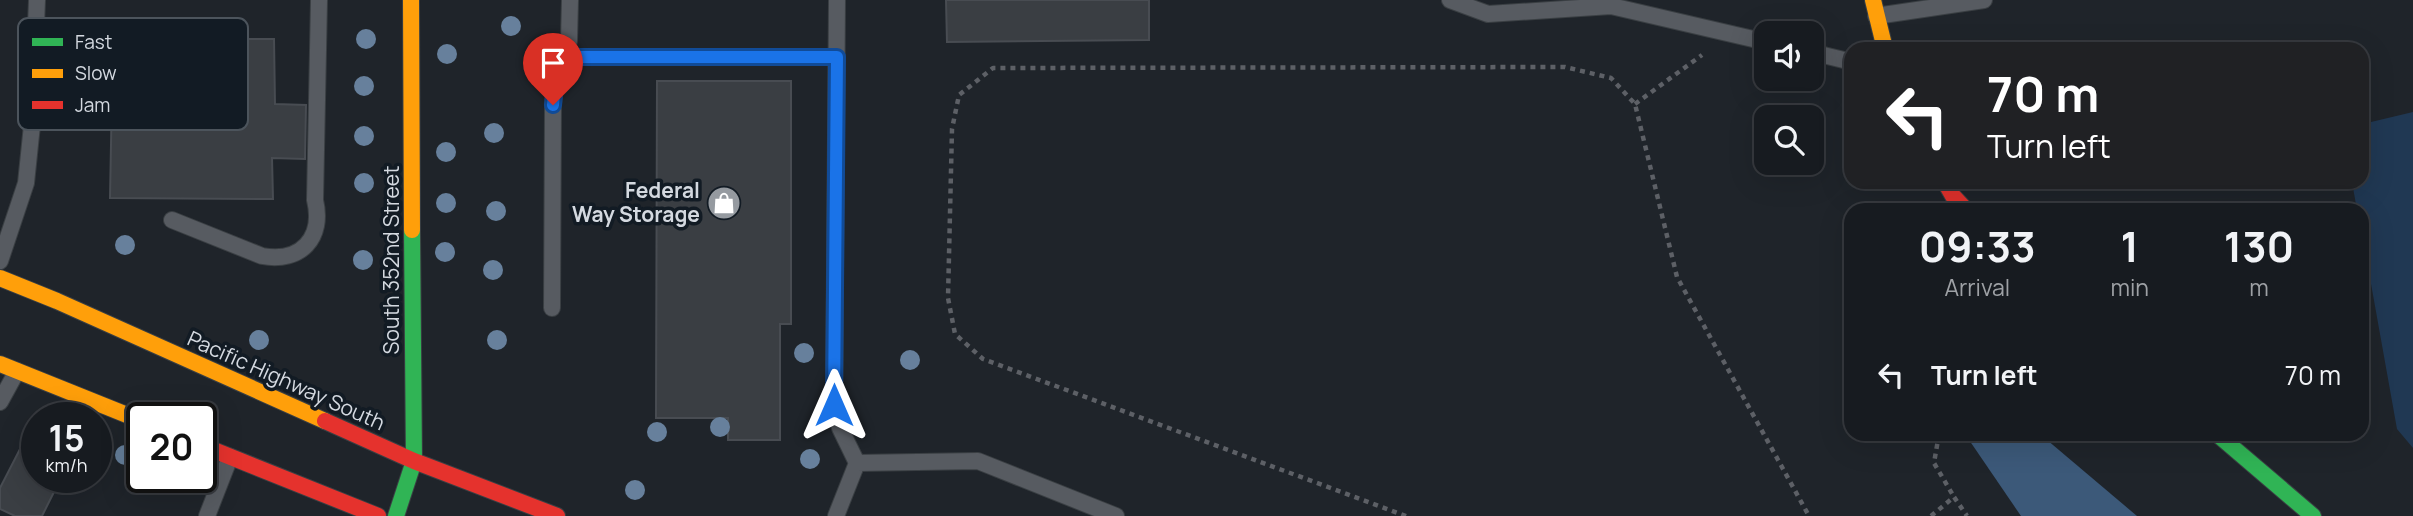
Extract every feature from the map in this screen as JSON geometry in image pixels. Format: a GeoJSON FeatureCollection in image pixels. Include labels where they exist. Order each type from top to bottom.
{"type":"FeatureCollection","features":[{"type":"Feature","properties":{"kind":"main road","name":"South 352nd Street"},"geometry":{"type":"LineString","coordinates":[[396,516],[414,461],[411,0]]}},
{"type":"Feature","properties":{"kind":"main road"},"geometry":{"type":"LineString","coordinates":[[1875,8],[1883,42]]}},
{"type":"Feature","properties":{"kind":"main road"},"geometry":{"type":"LineString","coordinates":[[1949,189],[1960,203]]}},
{"type":"Feature","properties":{"kind":"main road","name":"Pacific Highway South"},"geometry":{"type":"LineString","coordinates":[[0,278],[414,461],[558,516]]}},
{"type":"Feature","properties":{"kind":"main road"},"geometry":{"type":"LineString","coordinates":[[0,364],[126,415]]}},
{"type":"Feature","properties":{"kind":"main road"},"geometry":{"type":"LineString","coordinates":[[2225,441],[2313,516]]}},
{"type":"Feature","properties":{"kind":"main road"},"geometry":{"type":"LineString","coordinates":[[217,452],[378,516]]}},
{"type":"Feature","properties":{"kind":"lane"},"geometry":{"type":"LineString","coordinates":[[36,18],[37,0]]}},
{"type":"Feature","properties":{"kind":"lane"},"geometry":{"type":"LineString","coordinates":[[172,220],[262,256],[289,256],[302,250],[311,240],[317,227],[318,213],[315,200],[319,0]]}},
{"type":"Feature","properties":{"kind":"lane"},"geometry":{"type":"LineString","coordinates":[[552,308],[553,105],[555,84],[569,41],[569,0]]}},
{"type":"Feature","properties":{"kind":"lane"},"geometry":{"type":"LineString","coordinates":[[836,516],[857,463],[834,405],[837,0]]}},
{"type":"Feature","properties":{"kind":"lane"},"geometry":{"type":"LineString","coordinates":[[1450,0],[1488,14],[1611,6],[1754,39]]}},
{"type":"Feature","properties":{"kind":"lane"},"geometry":{"type":"LineString","coordinates":[[1875,8],[1984,0]]}},
{"type":"Feature","properties":{"kind":"lane"},"geometry":{"type":"LineString","coordinates":[[1824,55],[1844,60]]}},
{"type":"Feature","properties":{"kind":"lane"},"geometry":{"type":"LineString","coordinates":[[565,57],[837,57]]}},
{"type":"Feature","properties":{"kind":"lane"},"geometry":{"type":"LineString","coordinates":[[0,261],[26,183],[31,130]]}},
{"type":"Feature","properties":{"kind":"lane"},"geometry":{"type":"LineString","coordinates":[[0,402],[17,371]]}},
{"type":"Feature","properties":{"kind":"lane"},"geometry":{"type":"LineString","coordinates":[[207,516],[230,457]]}},
{"type":"Feature","properties":{"kind":"lane"},"geometry":{"type":"LineString","coordinates":[[857,463],[978,461],[1116,516]]}},
{"type":"Feature","properties":{"kind":"path"},"geometry":{"type":"LineString","coordinates":[[1635,104],[1731,34]]}},
{"type":"Feature","properties":{"kind":"path"},"geometry":{"type":"LineString","coordinates":[[1406,516],[983,359],[955,334],[948,298],[952,130],[959,95],[993,68],[1565,67],[1611,78],[1635,104],[1677,277],[1809,516]]}},
{"type":"Feature","properties":{"kind":"path"},"geometry":{"type":"LineString","coordinates":[[1939,441],[1934,463],[1967,516]]}},
{"type":"Feature","properties":{"kind":"path"},"geometry":{"type":"LineString","coordinates":[[1931,516],[1954,497]]}},
{"type":"Feature","properties":{"kind":"shaded area"},"geometry":{"type":"Polygon","coordinates":[[[2413,112],[2413,448],[2397,429],[2369,273],[2369,203],[2356,203],[2353,189],[2369,189],[2371,122],[2413,112]]]}},
{"type":"Feature","properties":{"kind":"shaded area"},"geometry":{"type":"Polygon","coordinates":[[[1970,441],[2048,441],[2137,516],[2021,516],[1970,441]]]}},
{"type":"Feature","properties":{"kind":"building"},"geometry":{"type":"Polygon","coordinates":[[[946,0],[1149,0],[1149,40],[947,42],[946,0]]]}},
{"type":"Feature","properties":{"kind":"building"},"geometry":{"type":"Polygon","coordinates":[[[248,39],[274,39],[275,104],[306,105],[305,159],[272,158],[273,199],[110,198],[111,130],[248,130],[248,39]]]}},
{"type":"Feature","properties":{"kind":"building","name":"Federal Way Storage"},"geometry":{"type":"Polygon","coordinates":[[[657,81],[791,81],[791,324],[780,324],[780,440],[728,440],[728,418],[656,418],[657,81]]]}},
{"type":"Feature","properties":{"kind":"building"},"geometry":{"type":"Polygon","coordinates":[[[21,447],[21,493],[54,493],[42,516],[15,516],[0,509],[0,488],[21,447]]]}},
{"type":"Feature","properties":{"kind":"traffic: fast"},"geometry":{"type":"LineString","coordinates":[[396,516],[414,461],[412,230]]}},
{"type":"Feature","properties":{"kind":"traffic: fast"},"geometry":{"type":"LineString","coordinates":[[2225,441],[2313,516]]}},
{"type":"Feature","properties":{"kind":"traffic: slow"},"geometry":{"type":"LineString","coordinates":[[411,0],[412,230]]}},
{"type":"Feature","properties":{"kind":"traffic: slow"},"geometry":{"type":"LineString","coordinates":[[1873,0],[1883,42]]}},
{"type":"Feature","properties":{"kind":"traffic: slow"},"geometry":{"type":"LineString","coordinates":[[0,278],[325,421]]}},
{"type":"Feature","properties":{"kind":"traffic: slow"},"geometry":{"type":"LineString","coordinates":[[0,364],[126,415]]}},
{"type":"Feature","properties":{"kind":"traffic: jam"},"geometry":{"type":"LineString","coordinates":[[1949,189],[1960,203]]}},
{"type":"Feature","properties":{"kind":"traffic: jam"},"geometry":{"type":"LineString","coordinates":[[325,421],[414,461],[557,516]]}},
{"type":"Feature","properties":{"kind":"traffic: jam"},"geometry":{"type":"LineString","coordinates":[[217,451],[378,516]]}},
{"type":"Feature","properties":{"kind":"place","name":"Federal Way Storage"},"geometry":{"type":"Point","coordinates":[724,203]}},
{"type":"Feature","properties":{"kind":"route"},"geometry":{"type":"LineString","coordinates":[[553,105],[555,84],[565,57],[837,57],[834,405]]}}]}
